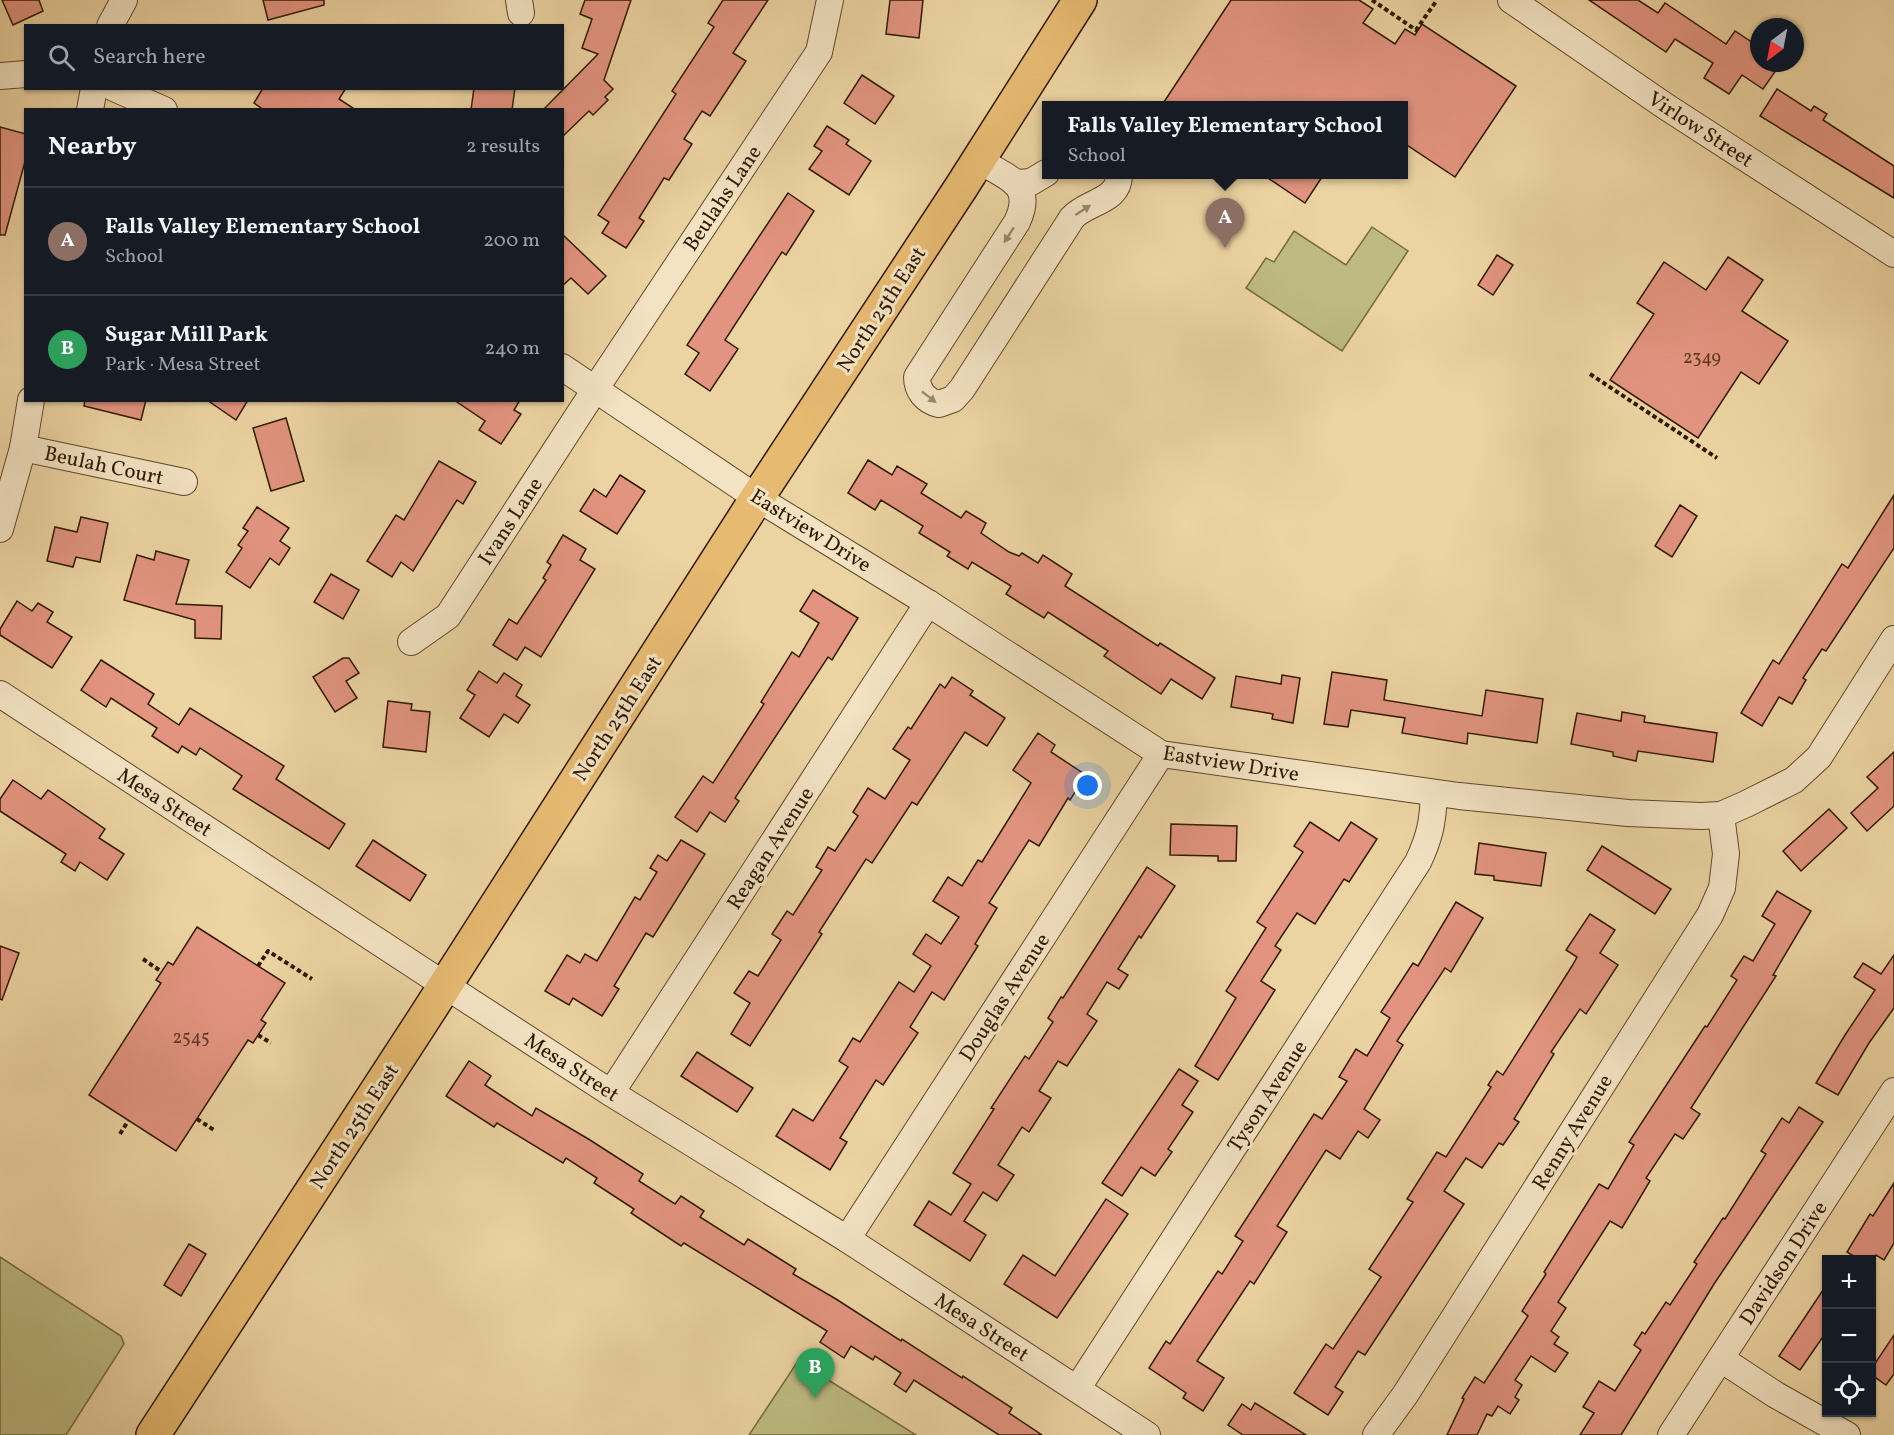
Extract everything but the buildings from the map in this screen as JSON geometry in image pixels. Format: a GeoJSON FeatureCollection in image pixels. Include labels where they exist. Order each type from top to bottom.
{"type":"FeatureCollection","features":[{"type":"Feature","properties":{"kind":"main road","name":"North 25th East"},"geometry":{"type":"LineString","coordinates":[[153,1435],[446,986],[757,498],[1080,0]]}},
{"type":"Feature","properties":{"kind":"street"},"geometry":{"type":"LineString","coordinates":[[111,24],[124,0]]}},
{"type":"Feature","properties":{"kind":"street","name":"Beulahs Lane"},"geometry":{"type":"LineString","coordinates":[[596,388],[819,52],[830,0]]}},
{"type":"Feature","properties":{"kind":"street","name":"Virlow Street"},"geometry":{"type":"LineString","coordinates":[[1511,0],[1665,106],[1894,254]]}},
{"type":"Feature","properties":{"kind":"street"},"geometry":{"type":"LineString","coordinates":[[0,76],[24,74]]}},
{"type":"Feature","properties":{"kind":"street"},"geometry":{"type":"LineString","coordinates":[[90,108],[94,90]]}},
{"type":"Feature","properties":{"kind":"street"},"geometry":{"type":"LineString","coordinates":[[119,90],[159,108]]}},
{"type":"Feature","properties":{"kind":"street"},"geometry":{"type":"LineString","coordinates":[[978,160],[1015,183],[1023,195],[1023,208],[1017,222],[917,376],[917,385],[924,396],[933,402],[946,402],[953,399],[962,389],[1072,218],[1084,207],[1113,194],[1119,179]]}},
{"type":"Feature","properties":{"kind":"street"},"geometry":{"type":"LineString","coordinates":[[1015,183],[1031,182],[1042,175]]}},
{"type":"Feature","properties":{"kind":"street","name":"Eastview Drive"},"geometry":{"type":"LineString","coordinates":[[564,368],[757,498],[928,603],[1161,754],[1434,793],[1628,813],[1721,815],[1794,780],[1819,757],[1894,639]]}},
{"type":"Feature","properties":{"kind":"street","name":"Ivans Lane"},"geometry":{"type":"LineString","coordinates":[[411,642],[448,616],[596,388]]}},
{"type":"Feature","properties":{"kind":"street"},"geometry":{"type":"LineString","coordinates":[[0,529],[23,448],[32,402]]}},
{"type":"Feature","properties":{"kind":"street","name":"Beulah Court"},"geometry":{"type":"LineString","coordinates":[[23,448],[184,482]]}},
{"type":"Feature","properties":{"kind":"street","name":"Reagan Avenue"},"geometry":{"type":"LineString","coordinates":[[611,1093],[928,603]]}},
{"type":"Feature","properties":{"kind":"street","name":"Mesa Street"},"geometry":{"type":"LineString","coordinates":[[0,694],[611,1093],[847,1239],[1147,1435]]}},
{"type":"Feature","properties":{"kind":"street","name":"Douglas Avenue"},"geometry":{"type":"LineString","coordinates":[[847,1239],[1161,754]]}},
{"type":"Feature","properties":{"kind":"street","name":"Tyson Avenue"},"geometry":{"type":"LineString","coordinates":[[1077,1389],[1419,862],[1428,842],[1432,824],[1434,793]]}},
{"type":"Feature","properties":{"kind":"street","name":"Renny Avenue"},"geometry":{"type":"LineString","coordinates":[[1376,1435],[1405,1395],[1710,915],[1722,888],[1726,854],[1721,815]]}},
{"type":"Feature","properties":{"kind":"street","name":"Davidson Drive"},"geometry":{"type":"LineString","coordinates":[[1671,1435],[1894,1091]]}},
{"type":"Feature","properties":{"kind":"street"},"geometry":{"type":"LineString","coordinates":[[1721,1359],[1776,1395],[1847,1435]]}},
{"type":"Feature","properties":{"kind":"path"},"geometry":{"type":"LineString","coordinates":[[1369,7],[1373,0],[1416,30],[1437,0]]}},
{"type":"Feature","properties":{"kind":"path"},"geometry":{"type":"LineString","coordinates":[[1590,374],[1717,458]]}},
{"type":"Feature","properties":{"kind":"path"},"geometry":{"type":"LineString","coordinates":[[258,966],[268,951],[312,980]]}},
{"type":"Feature","properties":{"kind":"path"},"geometry":{"type":"LineString","coordinates":[[143,959],[162,972]]}},
{"type":"Feature","properties":{"kind":"path"},"geometry":{"type":"LineString","coordinates":[[258,1035],[271,1043]]}},
{"type":"Feature","properties":{"kind":"path"},"geometry":{"type":"LineString","coordinates":[[197,1119],[214,1130]]}},
{"type":"Feature","properties":{"kind":"path"},"geometry":{"type":"LineString","coordinates":[[120,1134],[128,1120]]}},
{"type":"Feature","properties":{"kind":"shaded area"},"geometry":{"type":"Polygon","coordinates":[[[1372,227],[1408,251],[1342,351],[1246,288],[1266,258],[1274,262],[1294,231],[1346,265],[1372,227]]]}},
{"type":"Feature","properties":{"kind":"shaded area"},"geometry":{"type":"Polygon","coordinates":[[[0,1257],[121,1336],[124,1344],[66,1435],[0,1435],[0,1257]]]}},
{"type":"Feature","properties":{"kind":"shaded area"},"geometry":{"type":"Polygon","coordinates":[[[798,1361],[916,1435],[749,1435],[798,1361]]]}},
{"type":"Feature","properties":{"kind":"place","name":"Falls Valley Elementary School"},"geometry":{"type":"Point","coordinates":[1225,248]}},
{"type":"Feature","properties":{"kind":"place","name":"Sugar Mill Park"},"geometry":{"type":"Point","coordinates":[815,1398]}}]}
